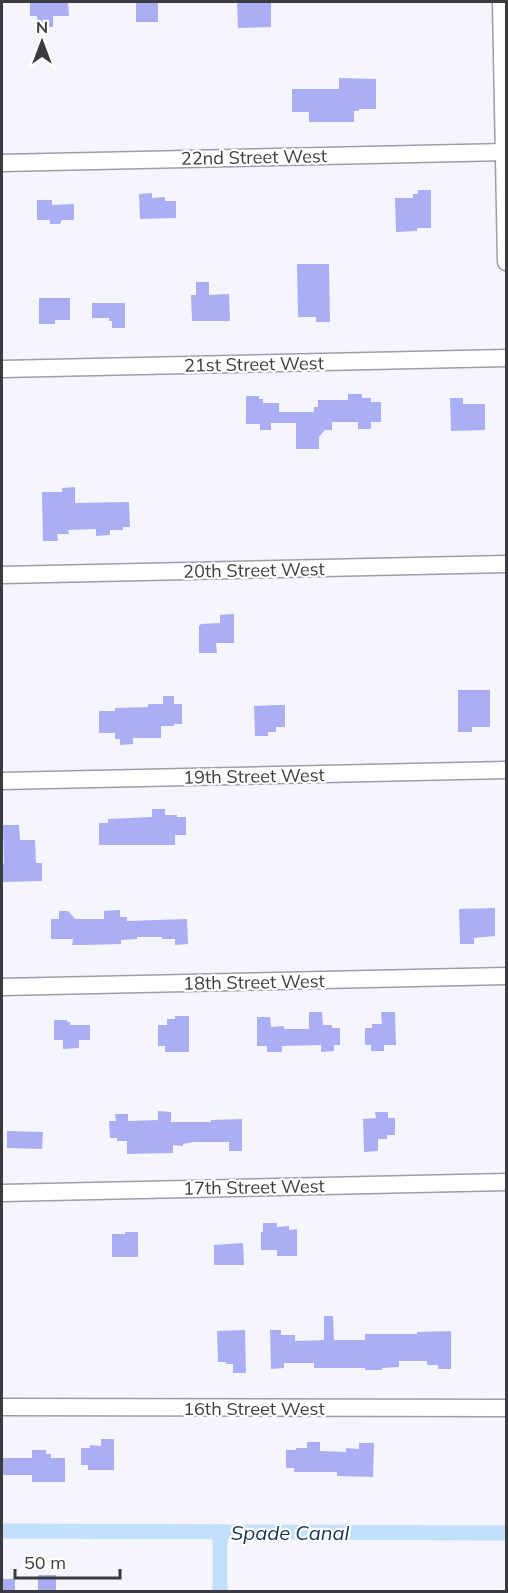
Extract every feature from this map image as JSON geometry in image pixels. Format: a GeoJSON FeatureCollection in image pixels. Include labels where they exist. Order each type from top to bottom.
{"type":"FeatureCollection","features":[{"type":"Feature","properties":{"kind":"street"},"geometry":{"type":"LineString","coordinates":[[501,2],[507,262]]}},
{"type":"Feature","properties":{"kind":"street","name":"22nd Street West"},"geometry":{"type":"LineString","coordinates":[[2,162],[505,152]]}},
{"type":"Feature","properties":{"kind":"street","name":"21st Street West"},"geometry":{"type":"LineString","coordinates":[[2,369],[507,358]]}},
{"type":"Feature","properties":{"kind":"street","name":"20th Street West"},"geometry":{"type":"LineString","coordinates":[[2,575],[507,564]]}},
{"type":"Feature","properties":{"kind":"street","name":"19th Street West"},"geometry":{"type":"LineString","coordinates":[[2,781],[507,771]]}},
{"type":"Feature","properties":{"kind":"street","name":"18th Street West"},"geometry":{"type":"LineString","coordinates":[[2,987],[507,976]]}},
{"type":"Feature","properties":{"kind":"street","name":"17th Street West"},"geometry":{"type":"LineString","coordinates":[[2,1193],[507,1182]]}},
{"type":"Feature","properties":{"kind":"street","name":"16th Street West"},"geometry":{"type":"LineString","coordinates":[[2,1407],[507,1408]]}},
{"type":"Feature","properties":{"kind":"building"},"geometry":{"type":"Polygon","coordinates":[[[30,2],[68,2],[69,16],[53,16],[53,27],[37,27],[37,16],[30,16],[30,2]]]}},
{"type":"Feature","properties":{"kind":"building"},"geometry":{"type":"Polygon","coordinates":[[[136,2],[158,2],[158,22],[136,22],[136,2]]]}},
{"type":"Feature","properties":{"kind":"building"},"geometry":{"type":"Polygon","coordinates":[[[237,2],[271,2],[271,27],[238,28],[237,2]]]}},
{"type":"Feature","properties":{"kind":"building"},"geometry":{"type":"Polygon","coordinates":[[[339,78],[376,79],[376,109],[354,111],[354,122],[309,122],[309,112],[292,112],[292,89],[339,89],[339,78]]]}},
{"type":"Feature","properties":{"kind":"building"},"geometry":{"type":"Polygon","coordinates":[[[418,190],[431,190],[431,228],[396,232],[395,198],[413,198],[413,194],[418,194],[418,190]]]}},
{"type":"Feature","properties":{"kind":"building"},"geometry":{"type":"Polygon","coordinates":[[[152,193],[152,198],[165,197],[165,201],[176,201],[176,218],[140,219],[139,194],[152,193]]]}},
{"type":"Feature","properties":{"kind":"building"},"geometry":{"type":"Polygon","coordinates":[[[37,200],[52,200],[52,205],[74,204],[74,220],[62,220],[60,224],[50,224],[50,220],[37,220],[37,200]]]}},
{"type":"Feature","properties":{"kind":"building"},"geometry":{"type":"Polygon","coordinates":[[[297,264],[329,264],[330,322],[316,322],[316,317],[298,317],[297,264]]]}},
{"type":"Feature","properties":{"kind":"building"},"geometry":{"type":"Polygon","coordinates":[[[196,282],[209,282],[209,295],[229,294],[230,321],[192,321],[191,295],[196,295],[196,282]]]}},
{"type":"Feature","properties":{"kind":"building"},"geometry":{"type":"Polygon","coordinates":[[[39,298],[70,298],[70,320],[55,320],[55,324],[39,324],[39,298]]]}},
{"type":"Feature","properties":{"kind":"building"},"geometry":{"type":"Polygon","coordinates":[[[92,303],[125,303],[125,328],[112,328],[112,321],[109,321],[109,318],[92,318],[92,303]]]}},
{"type":"Feature","properties":{"kind":"building"},"geometry":{"type":"Polygon","coordinates":[[[348,394],[362,394],[362,398],[371,398],[371,402],[381,402],[381,422],[371,422],[371,429],[358,429],[358,422],[332,422],[332,430],[325,430],[319,437],[319,449],[296,449],[296,423],[271,423],[271,430],[260,430],[260,424],[246,424],[246,396],[259,396],[259,399],[263,399],[263,403],[279,403],[279,412],[314,412],[314,407],[318,407],[318,400],[348,400],[348,394]]]}},
{"type":"Feature","properties":{"kind":"building"},"geometry":{"type":"Polygon","coordinates":[[[450,398],[463,398],[463,404],[485,404],[485,430],[451,431],[450,398]]]}},
{"type":"Feature","properties":{"kind":"building"},"geometry":{"type":"Polygon","coordinates":[[[75,487],[75,503],[129,502],[130,527],[123,527],[123,530],[110,530],[110,535],[96,536],[96,529],[68,530],[69,534],[57,534],[58,541],[43,541],[42,492],[62,492],[62,488],[75,487]]]}},
{"type":"Feature","properties":{"kind":"building"},"geometry":{"type":"Polygon","coordinates":[[[234,614],[234,643],[216,643],[217,653],[199,653],[199,626],[220,623],[220,615],[234,614]]]}},
{"type":"Feature","properties":{"kind":"building"},"geometry":{"type":"Polygon","coordinates":[[[458,690],[490,690],[490,727],[472,727],[472,732],[458,732],[458,690]]]}},
{"type":"Feature","properties":{"kind":"building"},"geometry":{"type":"Polygon","coordinates":[[[163,696],[174,696],[174,704],[182,704],[182,724],[161,726],[161,738],[133,738],[133,744],[120,745],[120,739],[115,739],[115,733],[99,733],[99,711],[163,704],[163,696]]]}},
{"type":"Feature","properties":{"kind":"building"},"geometry":{"type":"Polygon","coordinates":[[[285,705],[285,727],[276,727],[276,732],[268,732],[268,736],[255,736],[254,706],[285,705]]]}},
{"type":"Feature","properties":{"kind":"building"},"geometry":{"type":"Polygon","coordinates":[[[152,809],[165,809],[165,815],[186,817],[186,835],[175,835],[175,845],[99,845],[99,823],[108,823],[108,819],[152,817],[152,809]]]}},
{"type":"Feature","properties":{"kind":"building"},"geometry":{"type":"Polygon","coordinates":[[[3,825],[19,825],[20,840],[35,840],[36,863],[42,863],[42,881],[2,882],[3,825]]]}},
{"type":"Feature","properties":{"kind":"building"},"geometry":{"type":"Polygon","coordinates":[[[495,908],[495,936],[474,938],[474,944],[460,944],[459,909],[495,908]]]}},
{"type":"Feature","properties":{"kind":"building"},"geometry":{"type":"Polygon","coordinates":[[[120,910],[120,917],[127,917],[127,921],[187,919],[188,944],[175,945],[175,939],[162,939],[162,937],[137,937],[137,939],[121,940],[121,944],[85,945],[72,945],[73,939],[51,939],[51,919],[59,919],[59,911],[68,911],[75,919],[104,919],[104,911],[120,910]]]}},
{"type":"Feature","properties":{"kind":"building"},"geometry":{"type":"Polygon","coordinates":[[[309,1012],[322,1012],[323,1025],[340,1028],[340,1045],[334,1045],[334,1051],[321,1052],[321,1045],[282,1046],[282,1052],[267,1052],[267,1046],[257,1046],[257,1017],[270,1017],[271,1027],[309,1029],[309,1012]]]}},
{"type":"Feature","properties":{"kind":"building"},"geometry":{"type":"Polygon","coordinates":[[[381,1012],[395,1012],[396,1045],[384,1045],[384,1051],[371,1051],[371,1045],[365,1045],[365,1028],[372,1028],[372,1024],[382,1024],[381,1012]]]}},
{"type":"Feature","properties":{"kind":"building"},"geometry":{"type":"Polygon","coordinates":[[[175,1016],[189,1016],[189,1052],[165,1052],[165,1046],[158,1046],[158,1025],[167,1025],[167,1019],[175,1019],[175,1016]]]}},
{"type":"Feature","properties":{"kind":"building"},"geometry":{"type":"Polygon","coordinates":[[[54,1020],[67,1020],[70,1025],[90,1025],[90,1040],[79,1040],[79,1048],[63,1049],[63,1040],[54,1040],[54,1020]]]}},
{"type":"Feature","properties":{"kind":"building"},"geometry":{"type":"Polygon","coordinates":[[[158,1111],[171,1112],[171,1122],[242,1119],[242,1151],[229,1151],[229,1142],[194,1142],[183,1144],[183,1146],[173,1145],[173,1153],[127,1154],[127,1141],[110,1138],[109,1121],[116,1121],[115,1114],[128,1114],[128,1121],[158,1120],[158,1111]]]}},
{"type":"Feature","properties":{"kind":"building"},"geometry":{"type":"Polygon","coordinates":[[[375,1112],[388,1112],[388,1118],[395,1118],[395,1135],[387,1135],[387,1139],[378,1139],[378,1151],[364,1152],[363,1119],[376,1118],[375,1112]]]}},
{"type":"Feature","properties":{"kind":"building"},"geometry":{"type":"Polygon","coordinates":[[[7,1131],[43,1132],[42,1149],[7,1148],[7,1131]]]}},
{"type":"Feature","properties":{"kind":"building"},"geometry":{"type":"Polygon","coordinates":[[[263,1223],[277,1223],[277,1227],[289,1226],[289,1230],[297,1229],[297,1256],[277,1256],[277,1250],[261,1250],[263,1223]]]}},
{"type":"Feature","properties":{"kind":"building"},"geometry":{"type":"Polygon","coordinates":[[[125,1232],[138,1232],[138,1257],[112,1257],[112,1234],[125,1234],[125,1232]]]}},
{"type":"Feature","properties":{"kind":"building"},"geometry":{"type":"Polygon","coordinates":[[[243,1243],[244,1265],[214,1265],[214,1245],[243,1243]]]}},
{"type":"Feature","properties":{"kind":"building"},"geometry":{"type":"Polygon","coordinates":[[[324,1316],[333,1316],[334,1340],[365,1340],[365,1334],[417,1334],[417,1332],[451,1331],[451,1369],[438,1369],[438,1365],[427,1365],[427,1361],[399,1361],[399,1367],[382,1368],[382,1370],[314,1368],[314,1363],[284,1363],[284,1368],[271,1369],[270,1330],[281,1330],[281,1335],[295,1335],[295,1341],[324,1340],[324,1316]]]}},
{"type":"Feature","properties":{"kind":"building"},"geometry":{"type":"Polygon","coordinates":[[[245,1330],[246,1373],[233,1373],[233,1364],[218,1362],[217,1331],[245,1330]]]}},
{"type":"Feature","properties":{"kind":"building"},"geometry":{"type":"Polygon","coordinates":[[[101,1439],[114,1439],[114,1470],[88,1470],[88,1465],[81,1465],[81,1448],[90,1448],[90,1445],[101,1446],[101,1439]]]}},
{"type":"Feature","properties":{"kind":"building"},"geometry":{"type":"Polygon","coordinates":[[[307,1442],[320,1442],[320,1451],[346,1452],[346,1448],[359,1449],[359,1443],[374,1443],[373,1477],[337,1476],[337,1472],[294,1472],[294,1468],[286,1468],[286,1450],[307,1448],[307,1442]]]}},
{"type":"Feature","properties":{"kind":"building"},"geometry":{"type":"Polygon","coordinates":[[[32,1450],[46,1450],[46,1454],[51,1454],[51,1458],[65,1458],[65,1482],[32,1482],[32,1475],[2,1475],[2,1458],[32,1458],[32,1450]]]}},
{"type":"Feature","properties":{"kind":"building"},"geometry":{"type":"Polygon","coordinates":[[[38,1575],[56,1575],[56,1592],[38,1592],[38,1575]]]}},
{"type":"Feature","properties":{"kind":"building"},"geometry":{"type":"Polygon","coordinates":[[[2,1579],[15,1579],[15,1592],[2,1592],[2,1579]]]}},
{"type":"Feature","properties":{"kind":"waterway","name":"Spade Canal"},"geometry":{"type":"LineString","coordinates":[[2,1531],[506,1533]]}},
{"type":"Feature","properties":{"kind":"waterway"},"geometry":{"type":"LineString","coordinates":[[220,1532],[220,1592]]}}]}
